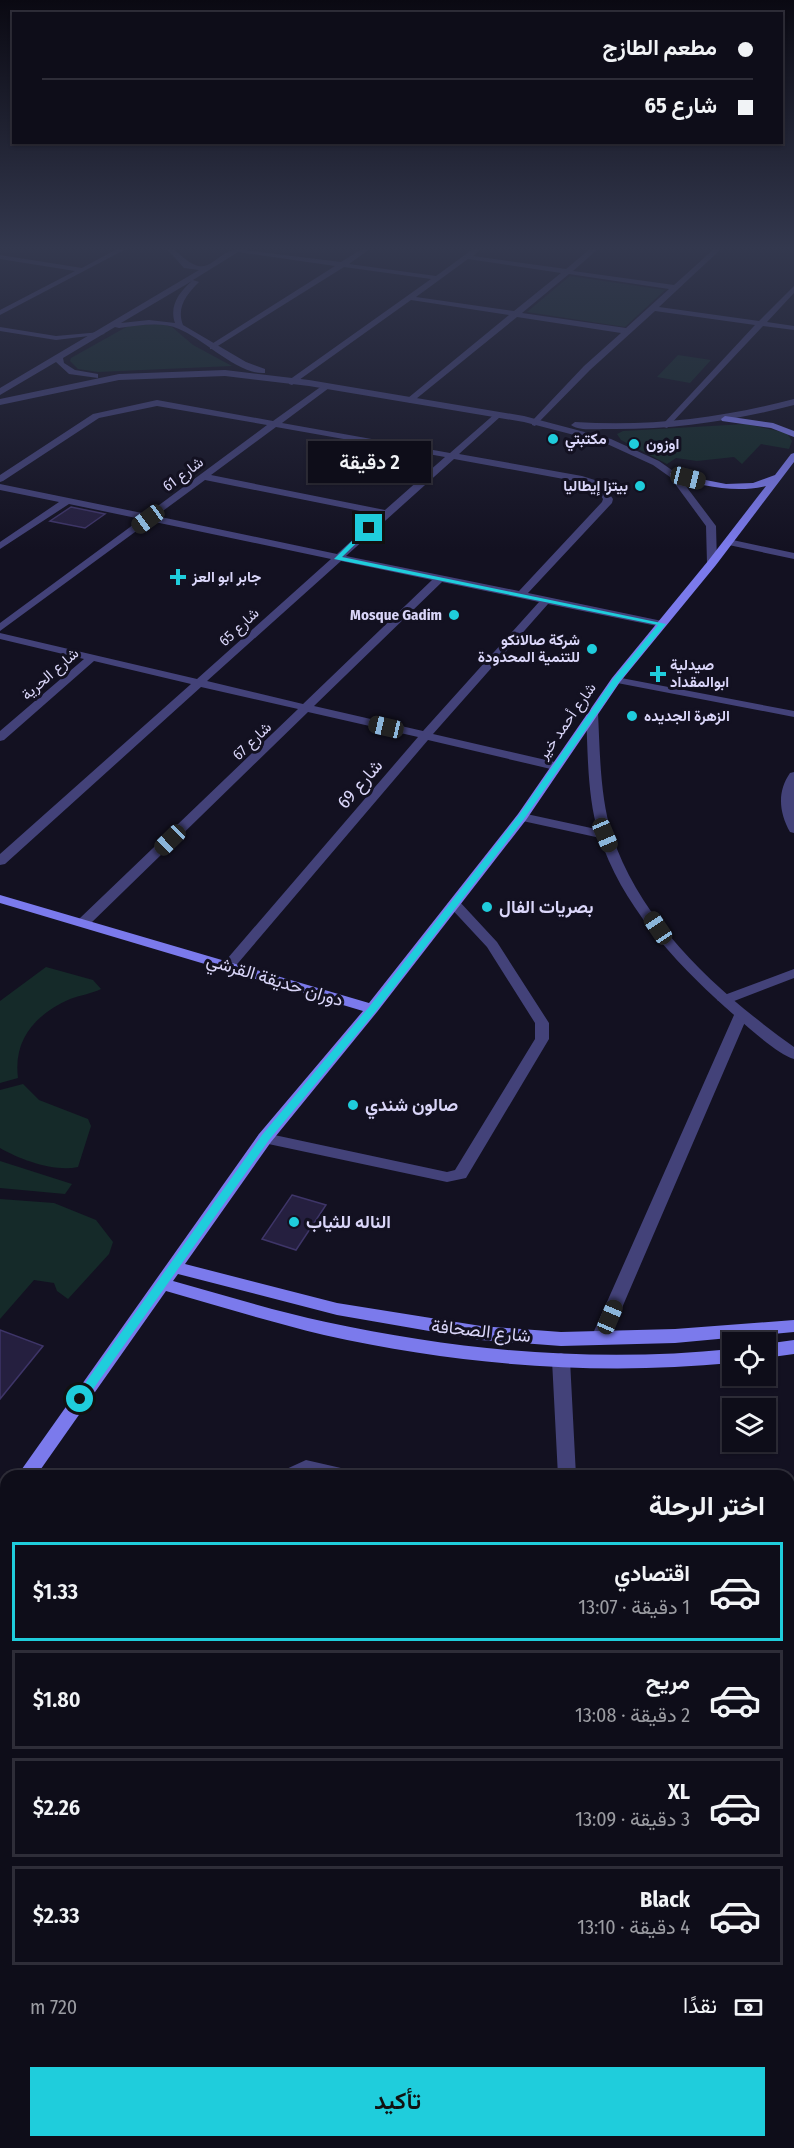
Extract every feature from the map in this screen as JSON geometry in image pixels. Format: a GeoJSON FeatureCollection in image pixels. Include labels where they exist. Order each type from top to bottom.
{"type":"FeatureCollection","features":[{"type":"Feature","properties":{"kind":"main road"},"geometry":{"type":"LineString","coordinates":[[725,419],[773,426],[794,434]]}},
{"type":"Feature","properties":{"kind":"main road","name":"شارع أحمد خير"},"geometry":{"type":"LineString","coordinates":[[372,1009],[522,817],[616,680],[712,563],[794,456]]}},
{"type":"Feature","properties":{"kind":"main road"},"geometry":{"type":"LineString","coordinates":[[673,475],[714,485],[744,487],[762,485],[781,474]]}},
{"type":"Feature","properties":{"kind":"main road","name":"دوران حديقة القرشي"},"geometry":{"type":"LineString","coordinates":[[0,899],[372,1009],[265,1138],[30,1470]]}},
{"type":"Feature","properties":{"kind":"main road","name":"شارع الصحافة"},"geometry":{"type":"LineString","coordinates":[[174,1267],[384,1319],[492,1334],[561,1339],[675,1336],[793,1324]]}},
{"type":"Feature","properties":{"kind":"main road","name":"شارع الصحافة"},"geometry":{"type":"LineString","coordinates":[[162,1284],[347,1332],[470,1352],[561,1360],[638,1361],[722,1357]]}},
{"type":"Feature","properties":{"kind":"main road"},"geometry":{"type":"LineString","coordinates":[[776,1349],[794,1347]]}},
{"type":"Feature","properties":{"kind":"street"},"geometry":{"type":"LineString","coordinates":[[65,349],[62,357],[64,369],[79,374],[119,377],[225,373],[295,381],[536,421],[608,441],[656,463],[673,475],[711,526],[712,563]]}},
{"type":"Feature","properties":{"kind":"street"},"geometry":{"type":"LineString","coordinates":[[0,392],[75,349]]}},
{"type":"Feature","properties":{"kind":"street"},"geometry":{"type":"LineString","coordinates":[[217,349],[243,364],[295,381]]}},
{"type":"Feature","properties":{"kind":"street"},"geometry":{"type":"LineString","coordinates":[[295,381],[339,349]]}},
{"type":"Feature","properties":{"kind":"street"},"geometry":{"type":"LineString","coordinates":[[411,400],[472,349]]}},
{"type":"Feature","properties":{"kind":"street"},"geometry":{"type":"LineString","coordinates":[[536,421],[609,349]]}},
{"type":"Feature","properties":{"kind":"street"},"geometry":{"type":"LineString","coordinates":[[667,425],[735,349]]}},
{"type":"Feature","properties":{"kind":"street"},"geometry":{"type":"LineString","coordinates":[[225,373],[243,364]]}},
{"type":"Feature","properties":{"kind":"street"},"geometry":{"type":"LineString","coordinates":[[0,402],[119,377]]}},
{"type":"Feature","properties":{"kind":"street","name":"شارع 61"},"geometry":{"type":"LineString","coordinates":[[0,628],[326,386]]}},
{"type":"Feature","properties":{"kind":"street"},"geometry":{"type":"LineString","coordinates":[[536,421],[616,428],[667,425],[725,419],[794,402]]}},
{"type":"Feature","properties":{"kind":"street"},"geometry":{"type":"LineString","coordinates":[[0,479],[90,419],[157,403],[590,480],[598,484],[608,499],[607,503],[521,595]]}},
{"type":"Feature","properties":{"kind":"street","name":"شارع 65"},"geometry":{"type":"LineString","coordinates":[[0,861],[201,682],[385,513],[497,415]]}},
{"type":"Feature","properties":{"kind":"street"},"geometry":{"type":"LineString","coordinates":[[608,441],[604,436],[605,432],[616,428]]}},
{"type":"Feature","properties":{"kind":"street"},"geometry":{"type":"LineString","coordinates":[[205,477],[385,513]]}},
{"type":"Feature","properties":{"kind":"street"},"geometry":{"type":"LineString","coordinates":[[0,487],[662,624]]}},
{"type":"Feature","properties":{"kind":"street"},"geometry":{"type":"LineString","coordinates":[[0,546],[67,501]]}},
{"type":"Feature","properties":{"kind":"street"},"geometry":{"type":"LineString","coordinates":[[728,542],[794,556]]}},
{"type":"Feature","properties":{"kind":"street","name":"شارع 67"},"geometry":{"type":"LineString","coordinates":[[84,922],[439,579]]}},
{"type":"Feature","properties":{"kind":"street","name":"شارع 69"},"geometry":{"type":"LineString","coordinates":[[228,966],[425,736],[546,600]]}},
{"type":"Feature","properties":{"kind":"street"},"geometry":{"type":"LineString","coordinates":[[0,636],[555,766]]}},
{"type":"Feature","properties":{"kind":"street","name":"شارع الحرية"},"geometry":{"type":"LineString","coordinates":[[1,735],[93,657]]}},
{"type":"Feature","properties":{"kind":"street"},"geometry":{"type":"LineString","coordinates":[[616,680],[794,714]]}},
{"type":"Feature","properties":{"kind":"street"},"geometry":{"type":"LineString","coordinates":[[592,713],[605,835],[624,874],[658,928],[724,999],[741,1015],[794,1054]]}},
{"type":"Feature","properties":{"kind":"street"},"geometry":{"type":"LineString","coordinates":[[794,776],[786,795],[787,813],[794,829]]}},
{"type":"Feature","properties":{"kind":"street"},"geometry":{"type":"LineString","coordinates":[[522,817],[605,835]]}},
{"type":"Feature","properties":{"kind":"street"},"geometry":{"type":"LineString","coordinates":[[265,1138],[447,1177],[460,1174],[542,1038],[544,1031],[542,1023],[492,945],[454,904]]}},
{"type":"Feature","properties":{"kind":"street"},"geometry":{"type":"LineString","coordinates":[[724,999],[794,973]]}},
{"type":"Feature","properties":{"kind":"street"},"geometry":{"type":"LineString","coordinates":[[600,1338],[741,1015]]}},
{"type":"Feature","properties":{"kind":"street"},"geometry":{"type":"LineString","coordinates":[[561,1360],[567,1470]]}},
{"type":"Feature","properties":{"kind":"green space"},"geometry":{"type":"Polygon","coordinates":[[[87,349],[201,349],[232,366],[98,372],[78,369],[70,361],[71,358],[87,349]]]}},
{"type":"Feature","properties":{"kind":"green space"},"geometry":{"type":"Polygon","coordinates":[[[678,355],[711,360],[690,383],[657,377],[678,355]]]}},
{"type":"Feature","properties":{"kind":"green space"},"geometry":{"type":"Polygon","coordinates":[[[746,424],[787,433],[792,441],[789,449],[761,444],[742,464],[734,457],[697,461],[676,458],[667,464],[621,440],[617,434],[623,431],[746,424]]]}},
{"type":"Feature","properties":{"kind":"green space"},"geometry":{"type":"Polygon","coordinates":[[[46,967],[93,980],[101,989],[70,999],[37,1020],[23,1040],[19,1051],[18,1078],[0,1083],[0,1001],[46,967]]]}},
{"type":"Feature","properties":{"kind":"green space"},"geometry":{"type":"Polygon","coordinates":[[[23,1084],[39,1100],[88,1119],[91,1126],[78,1167],[59,1168],[38,1164],[0,1148],[0,1090],[23,1084]]]}},
{"type":"Feature","properties":{"kind":"green space"},"geometry":{"type":"Polygon","coordinates":[[[0,1161],[72,1184],[65,1194],[0,1188],[0,1161]]]}},
{"type":"Feature","properties":{"kind":"green space"},"geometry":{"type":"Polygon","coordinates":[[[0,1199],[54,1203],[96,1220],[113,1242],[109,1254],[68,1299],[57,1291],[54,1283],[34,1280],[0,1319],[0,1199]]]}},
{"type":"Feature","properties":{"kind":"building"},"geometry":{"type":"Polygon","coordinates":[[[71,507],[105,514],[85,528],[50,521],[71,507]]]}},
{"type":"Feature","properties":{"kind":"building","name":"الناله للثياب"},"geometry":{"type":"Polygon","coordinates":[[[292,1195],[326,1205],[296,1250],[262,1239],[292,1195]]]}},
{"type":"Feature","properties":{"kind":"building"},"geometry":{"type":"Polygon","coordinates":[[[0,1330],[43,1346],[0,1399],[0,1330]]]}},
{"type":"Feature","properties":{"kind":"place","name":"مكتبتي"},"geometry":{"type":"Point","coordinates":[553,439]}},
{"type":"Feature","properties":{"kind":"place","name":"اوزون"},"geometry":{"type":"Point","coordinates":[634,444]}},
{"type":"Feature","properties":{"kind":"place","name":"بيتزا إيطاليا"},"geometry":{"type":"Point","coordinates":[640,486]}},
{"type":"Feature","properties":{"kind":"place","name":"جابر ابو العز"},"geometry":{"type":"Point","coordinates":[178,577]}},
{"type":"Feature","properties":{"kind":"place","name":"Mosque Gadim"},"geometry":{"type":"Point","coordinates":[454,615]}},
{"type":"Feature","properties":{"kind":"place","name":"شركة صالانكو للتنمية المحدودة"},"geometry":{"type":"Point","coordinates":[592,649]}},
{"type":"Feature","properties":{"kind":"place","name":"صيدلية ابوالمقداد"},"geometry":{"type":"Point","coordinates":[658,674]}},
{"type":"Feature","properties":{"kind":"place","name":"الزهرة الجديده"},"geometry":{"type":"Point","coordinates":[632,716]}},
{"type":"Feature","properties":{"kind":"place","name":"بصريات الفال"},"geometry":{"type":"Point","coordinates":[487,907]}},
{"type":"Feature","properties":{"kind":"place","name":"صالون شندي"},"geometry":{"type":"Point","coordinates":[353,1105]}},
{"type":"Feature","properties":{"kind":"place","name":"الناله للثياب"},"geometry":{"type":"Point","coordinates":[294,1222]}},
{"type":"Feature","properties":{"kind":"route"},"geometry":{"type":"LineString","coordinates":[[80,1399],[265,1138],[372,1009],[522,817],[616,680],[662,624],[337,558],[369,528]]}}]}
